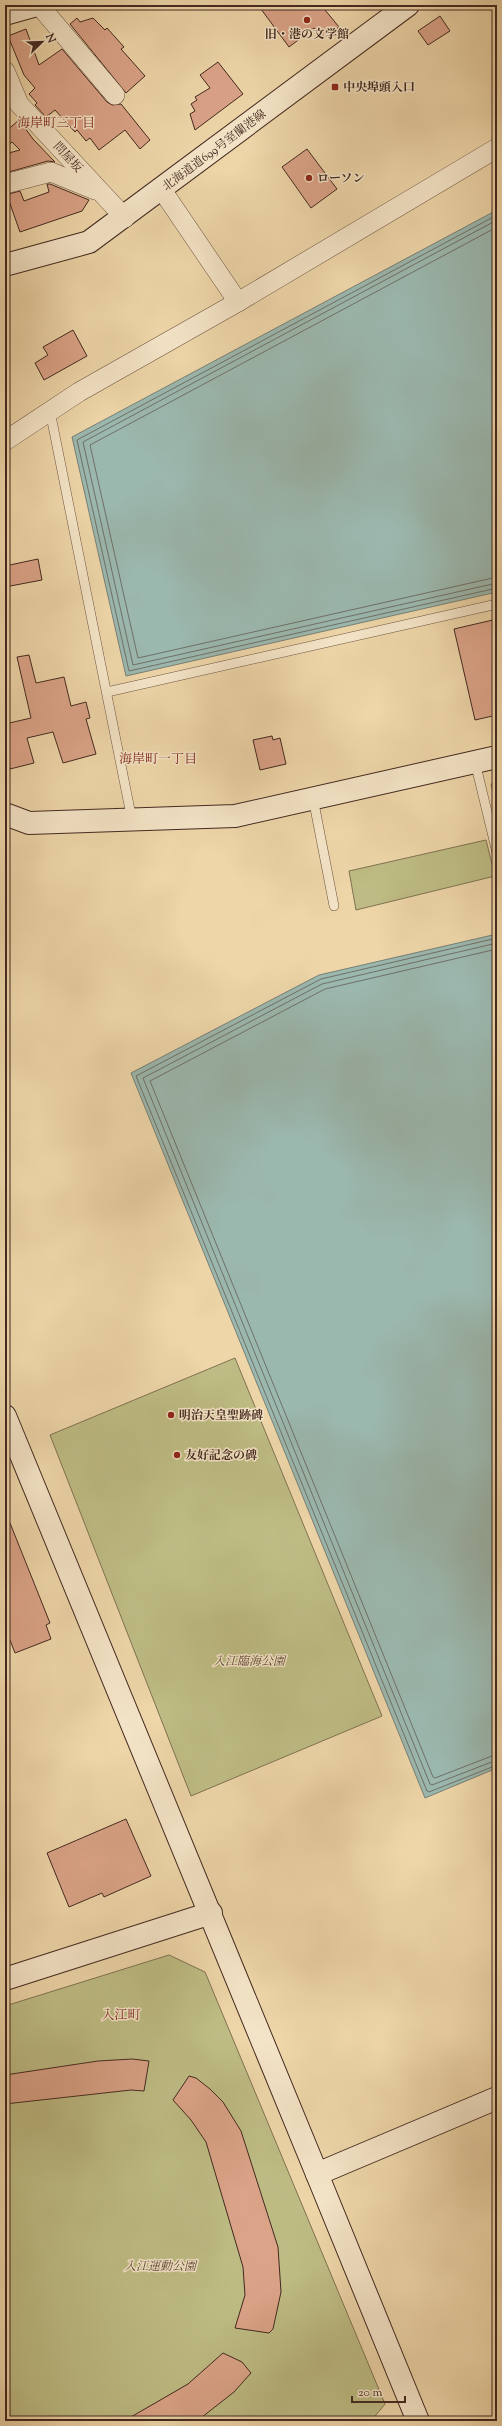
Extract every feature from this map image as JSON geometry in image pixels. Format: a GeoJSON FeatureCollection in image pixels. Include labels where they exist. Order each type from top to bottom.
{"type":"FeatureCollection","features":[{"type":"Feature","properties":{"kind":"street"},"geometry":{"type":"LineString","coordinates":[[5,14],[38,5],[115,95]]}},
{"type":"Feature","properties":{"kind":"street","name":"北海道道699号室蘭港線"},"geometry":{"type":"LineString","coordinates":[[5,265],[89,242],[125,218],[408,5]]}},
{"type":"Feature","properties":{"kind":"street","name":"問屋坂"},"geometry":{"type":"LineString","coordinates":[[5,72],[19,104],[125,218]]}},
{"type":"Feature","properties":{"kind":"street"},"geometry":{"type":"LineString","coordinates":[[5,441],[78,392],[238,302],[497,148]]}},
{"type":"Feature","properties":{"kind":"street"},"geometry":{"type":"LineString","coordinates":[[5,184],[51,172],[100,192]]}},
{"type":"Feature","properties":{"kind":"street"},"geometry":{"type":"LineString","coordinates":[[162,190],[238,302]]}},
{"type":"Feature","properties":{"kind":"street"},"geometry":{"type":"LineString","coordinates":[[5,827],[29,823],[235,816],[497,757]]}},
{"type":"Feature","properties":{"kind":"street"},"geometry":{"type":"LineString","coordinates":[[5,814],[29,823]]}},
{"type":"Feature","properties":{"kind":"street"},"geometry":{"type":"LineString","coordinates":[[5,1416],[11,1448],[211,1913],[418,2421]]}},
{"type":"Feature","properties":{"kind":"street"},"geometry":{"type":"LineString","coordinates":[[5,1979],[211,1913]]}},
{"type":"Feature","properties":{"kind":"street"},"geometry":{"type":"LineString","coordinates":[[317,2174],[497,2098]]}},
{"type":"Feature","properties":{"kind":"lane"},"geometry":{"type":"LineString","coordinates":[[50,411],[132,820]]}},
{"type":"Feature","properties":{"kind":"lane"},"geometry":{"type":"LineString","coordinates":[[107,692],[497,604]]}},
{"type":"Feature","properties":{"kind":"lane"},"geometry":{"type":"LineString","coordinates":[[476,762],[497,853]]}},
{"type":"Feature","properties":{"kind":"lane"},"geometry":{"type":"LineString","coordinates":[[313,798],[334,906]]}},
{"type":"Feature","properties":{"kind":"green space"},"geometry":{"type":"Polygon","coordinates":[[[497,783],[497,811],[491,784],[497,783]]]}},
{"type":"Feature","properties":{"kind":"green space"},"geometry":{"type":"Polygon","coordinates":[[[486,840],[495,876],[356,910],[349,871],[486,840]]]}},
{"type":"Feature","properties":{"kind":"green space","name":"入江臨海公園"},"geometry":{"type":"Polygon","coordinates":[[[235,1358],[382,1716],[191,1796],[50,1435],[235,1358]]]}},
{"type":"Feature","properties":{"kind":"green space","name":"入江運動公園"},"geometry":{"type":"Polygon","coordinates":[[[169,1955],[205,1972],[385,2404],[371,2421],[5,2421],[5,2006],[169,1955]]]}},
{"type":"Feature","properties":{"kind":"water"},"geometry":{"type":"Polygon","coordinates":[[[497,210],[497,592],[126,676],[72,437],[497,210]]]}},
{"type":"Feature","properties":{"kind":"water"},"geometry":{"type":"Polygon","coordinates":[[[497,934],[497,1768],[425,1798],[131,1073],[319,975],[497,934]]]}},
{"type":"Feature","properties":{"kind":"building","name":"旧・港の文学館"},"geometry":{"type":"Polygon","coordinates":[[[258,5],[321,5],[339,27],[323,39],[314,28],[289,47],[258,5]]]}},
{"type":"Feature","properties":{"kind":"building"},"geometry":{"type":"Polygon","coordinates":[[[440,16],[450,31],[428,45],[418,31],[440,16]]]}},
{"type":"Feature","properties":{"kind":"building"},"geometry":{"type":"Polygon","coordinates":[[[77,18],[80,22],[93,18],[105,30],[107,28],[124,47],[121,49],[145,76],[126,93],[70,24],[77,18]]]}},
{"type":"Feature","properties":{"kind":"building"},"geometry":{"type":"Polygon","coordinates":[[[26,29],[39,65],[62,49],[107,102],[112,105],[121,104],[150,140],[140,149],[125,130],[99,150],[90,138],[86,141],[77,130],[75,132],[55,110],[46,117],[35,105],[37,103],[29,94],[35,88],[24,75],[8,36],[26,29]]]}},
{"type":"Feature","properties":{"kind":"building"},"geometry":{"type":"Polygon","coordinates":[[[218,62],[243,94],[195,130],[190,114],[195,111],[191,104],[197,100],[195,97],[210,88],[200,75],[218,62]]]}},
{"type":"Feature","properties":{"kind":"building"},"geometry":{"type":"Polygon","coordinates":[[[19,120],[33,139],[55,162],[48,161],[5,173],[5,154],[20,150],[12,142],[5,147],[5,132],[19,120]]]}},
{"type":"Feature","properties":{"kind":"building","name":"ローソン"},"geometry":{"type":"Polygon","coordinates":[[[307,149],[337,189],[311,208],[282,167],[307,149]]]}},
{"type":"Feature","properties":{"kind":"building"},"geometry":{"type":"Polygon","coordinates":[[[47,184],[89,200],[82,211],[20,232],[9,201],[5,203],[5,195],[20,191],[24,201],[49,192],[47,184]]]}},
{"type":"Feature","properties":{"kind":"building"},"geometry":{"type":"Polygon","coordinates":[[[73,330],[87,356],[44,380],[35,363],[48,355],[43,347],[73,330]]]}},
{"type":"Feature","properties":{"kind":"building"},"geometry":{"type":"Polygon","coordinates":[[[38,559],[42,580],[5,587],[5,566],[38,559]]]}},
{"type":"Feature","properties":{"kind":"building"},"geometry":{"type":"Polygon","coordinates":[[[497,619],[497,715],[475,720],[454,629],[497,619]]]}},
{"type":"Feature","properties":{"kind":"building"},"geometry":{"type":"Polygon","coordinates":[[[29,655],[36,683],[64,677],[71,706],[86,702],[90,718],[86,719],[96,754],[63,763],[53,732],[27,738],[34,763],[10,769],[5,749],[5,724],[31,718],[17,657],[29,655]]]}},
{"type":"Feature","properties":{"kind":"building"},"geometry":{"type":"Polygon","coordinates":[[[272,736],[273,740],[280,738],[286,764],[260,770],[253,740],[272,736]]]}},
{"type":"Feature","properties":{"kind":"building"},"geometry":{"type":"Polygon","coordinates":[[[6,1513],[50,1623],[46,1625],[51,1639],[15,1653],[10,1640],[5,1642],[6,1513]]]}},
{"type":"Feature","properties":{"kind":"building"},"geometry":{"type":"Polygon","coordinates":[[[126,1819],[151,1876],[104,1897],[102,1893],[69,1907],[47,1853],[126,1819]]]}},
{"type":"Feature","properties":{"kind":"building"},"geometry":{"type":"Polygon","coordinates":[[[132,2059],[149,2061],[144,2091],[131,2090],[5,2104],[5,2075],[98,2061],[132,2059]]]}},
{"type":"Feature","properties":{"kind":"building"},"geometry":{"type":"Polygon","coordinates":[[[189,2076],[196,2078],[223,2102],[241,2131],[278,2247],[281,2292],[273,2329],[269,2333],[235,2328],[245,2295],[243,2267],[206,2142],[191,2120],[173,2100],[189,2076]]]}},
{"type":"Feature","properties":{"kind":"building"},"geometry":{"type":"Polygon","coordinates":[[[223,2353],[242,2362],[251,2373],[234,2392],[197,2421],[124,2421],[188,2384],[223,2353]]]}},
{"type":"Feature","properties":{"kind":"place","name":"旧・港の文学館"},"geometry":{"type":"Point","coordinates":[307,20]}},
{"type":"Feature","properties":{"kind":"place","name":"中央埠頭入口"},"geometry":{"type":"Point","coordinates":[335,87]}},
{"type":"Feature","properties":{"kind":"place","name":"ローソン"},"geometry":{"type":"Point","coordinates":[309,178]}},
{"type":"Feature","properties":{"kind":"place","name":"明治天皇聖跡碑"},"geometry":{"type":"Point","coordinates":[171,1415]}},
{"type":"Feature","properties":{"kind":"place","name":"友好記念の碑"},"geometry":{"type":"Point","coordinates":[177,1455]}},
{"type":"Feature","properties":{"kind":"district","name":"海岸町三丁目"},"geometry":{"type":"Point","coordinates":[56,122]}},
{"type":"Feature","properties":{"kind":"district","name":"海岸町一丁目"},"geometry":{"type":"Point","coordinates":[158,758]}},
{"type":"Feature","properties":{"kind":"district","name":"入江町"},"geometry":{"type":"Point","coordinates":[121,2014]}}]}
